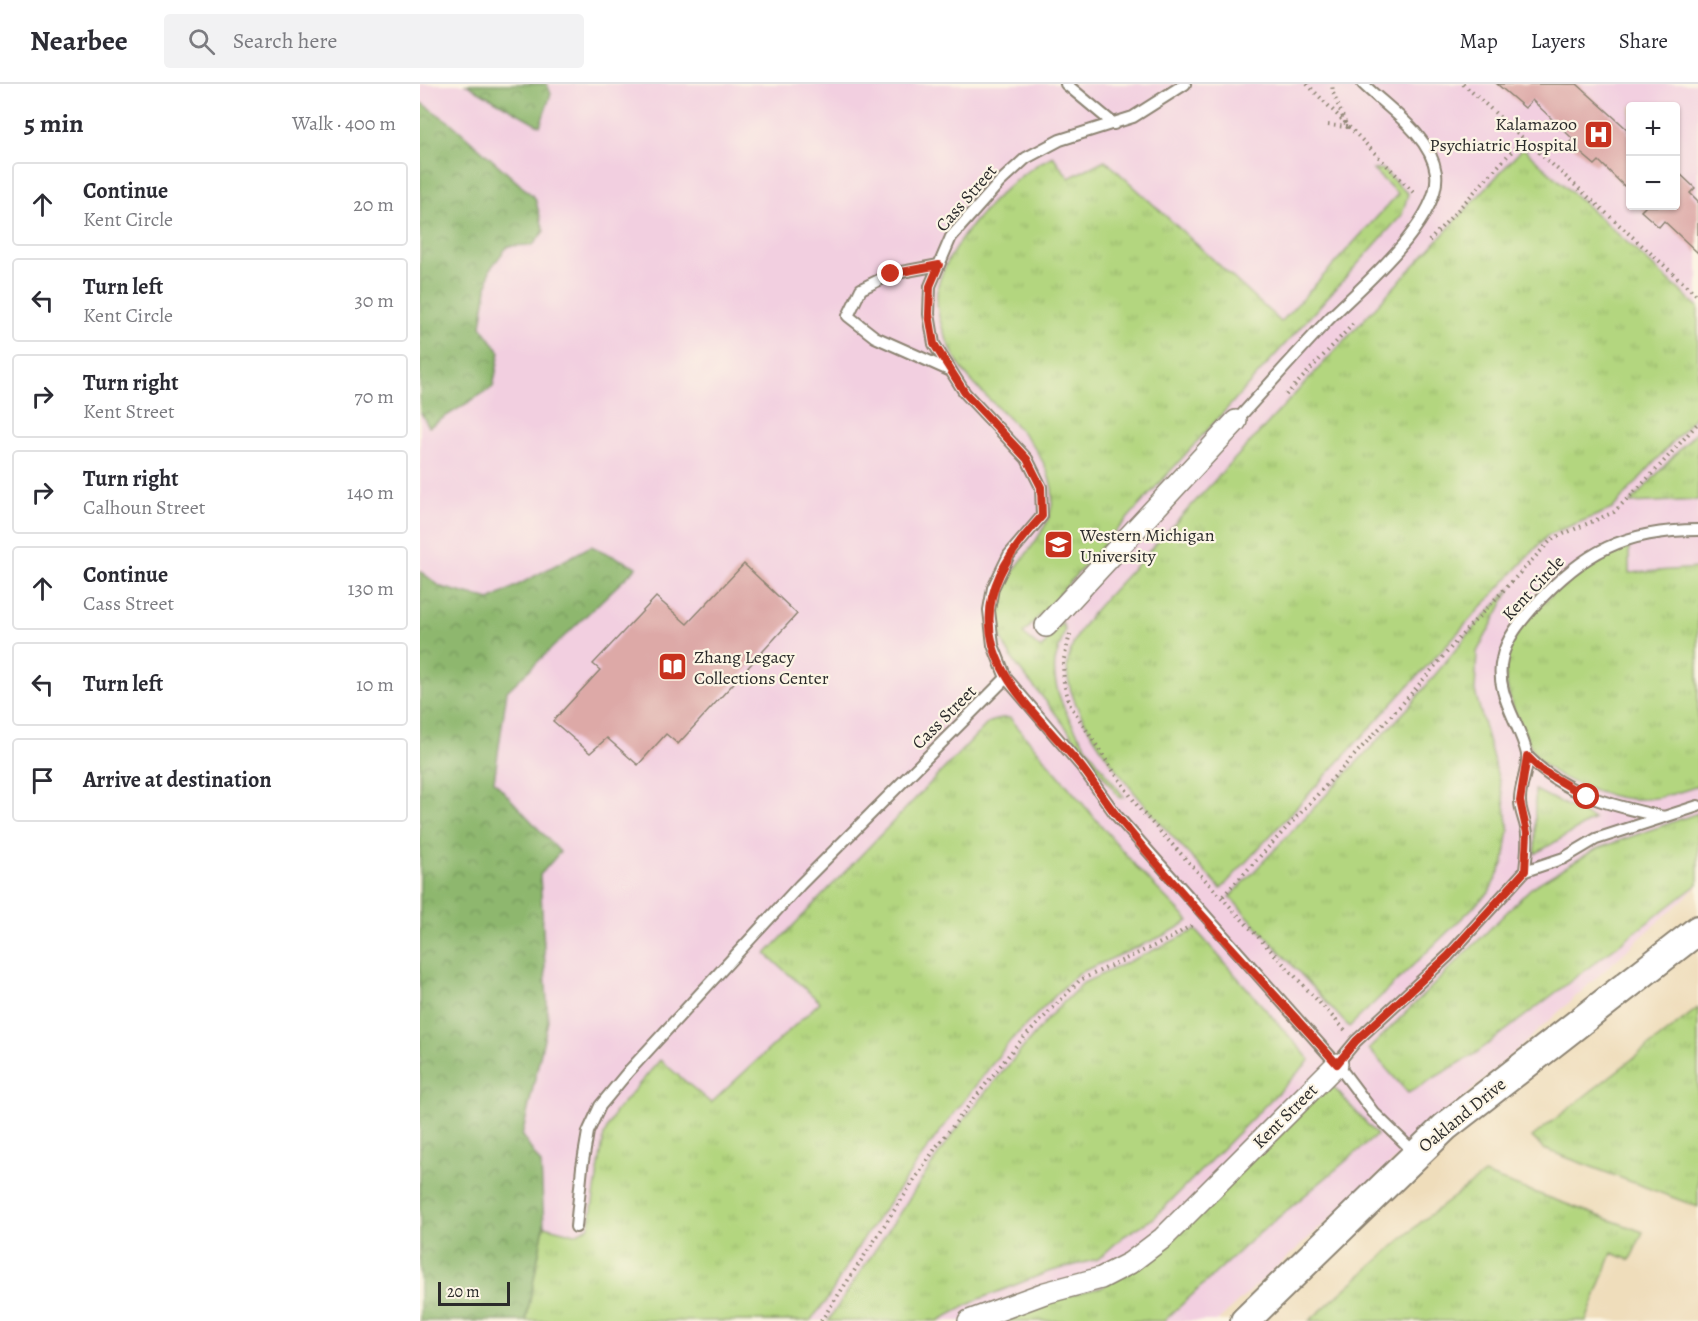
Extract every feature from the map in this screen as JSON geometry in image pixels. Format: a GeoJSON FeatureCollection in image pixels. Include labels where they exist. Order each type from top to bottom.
{"type":"FeatureCollection","features":[{"type":"Feature","properties":{"kind":"main road","name":"Oakland Drive"},"geometry":{"type":"LineString","coordinates":[[1245,1321],[1415,1153],[1445,1127],[1698,930]]}},
{"type":"Feature","properties":{"kind":"street"},"geometry":{"type":"LineString","coordinates":[[1046,626],[1236,421]]}},
{"type":"Feature","properties":{"kind":"street","name":"Kent Street"},"geometry":{"type":"LineString","coordinates":[[969,1321],[1045,1293],[1101,1278],[1130,1263],[1163,1238],[1337,1064]]}},
{"type":"Feature","properties":{"kind":"lane"},"geometry":{"type":"LineString","coordinates":[[1066,84],[1114,124]]}},
{"type":"Feature","properties":{"kind":"lane","name":"Cass Street"},"geometry":{"type":"LineString","coordinates":[[576,1227],[588,1132],[600,1106],[628,1072],[800,885],[1006,678],[993,645],[990,610],[993,588],[1010,555],[1042,516],[1041,487],[1027,459],[965,393],[934,344],[929,314],[930,286],[951,237],[1000,182],[1026,158],[1060,140],[1133,117],[1185,84]]}},
{"type":"Feature","properties":{"kind":"lane"},"geometry":{"type":"LineString","coordinates":[[1236,421],[1329,320],[1398,250],[1428,206],[1436,176],[1432,157],[1422,140],[1363,84]]}},
{"type":"Feature","properties":{"kind":"lane"},"geometry":{"type":"LineString","coordinates":[[939,265],[891,274],[861,289],[848,316],[874,337],[951,371]]}},
{"type":"Feature","properties":{"kind":"lane","name":"Kent Circle"},"geometry":{"type":"LineString","coordinates":[[1666,817],[1587,797],[1541,770],[1527,756],[1503,691],[1501,660],[1512,635],[1557,582],[1572,568],[1619,542],[1649,534],[1698,530]]}},
{"type":"Feature","properties":{"kind":"lane"},"geometry":{"type":"LineString","coordinates":[[1006,678],[1082,767],[1116,816],[1337,1064],[1373,1112],[1415,1153]]}},
{"type":"Feature","properties":{"kind":"lane","name":"Kent Circle"},"geometry":{"type":"LineString","coordinates":[[1525,871],[1527,833],[1520,801],[1527,756]]}},
{"type":"Feature","properties":{"kind":"lane","name":"Kent Street"},"geometry":{"type":"LineString","coordinates":[[1337,1064],[1356,1041],[1448,956],[1525,871],[1564,858],[1596,839],[1698,806]]}},
{"type":"Feature","properties":{"kind":"path"},"geometry":{"type":"LineString","coordinates":[[1307,84],[1347,127],[1428,206]]}},
{"type":"Feature","properties":{"kind":"path"},"geometry":{"type":"LineString","coordinates":[[1332,84],[1347,127]]}},
{"type":"Feature","properties":{"kind":"path"},"geometry":{"type":"LineString","coordinates":[[1463,84],[1698,296]]}},
{"type":"Feature","properties":{"kind":"path"},"geometry":{"type":"LineString","coordinates":[[1328,125],[1347,127]]}},
{"type":"Feature","properties":{"kind":"path"},"geometry":{"type":"LineString","coordinates":[[1427,244],[1524,138]]}},
{"type":"Feature","properties":{"kind":"path"},"geometry":{"type":"LineString","coordinates":[[1281,400],[1358,319]]}},
{"type":"Feature","properties":{"kind":"path"},"geometry":{"type":"LineString","coordinates":[[1223,896],[1404,703],[1467,629],[1552,539],[1614,512],[1698,423]]}},
{"type":"Feature","properties":{"kind":"path"},"geometry":{"type":"LineString","coordinates":[[1071,633],[1063,663],[1064,684],[1070,705],[1141,811],[1223,896],[1356,1041]]}},
{"type":"Feature","properties":{"kind":"path"},"geometry":{"type":"LineString","coordinates":[[821,1321],[937,1146],[1016,1046],[1080,980],[1169,939],[1192,925]]}},
{"type":"Feature","properties":{"kind":"shaded area","name":"Western Michigan University"},"geometry":{"type":"Polygon","coordinates":[[[420,84],[1698,84],[1698,886],[1217,1321],[420,1321],[420,84]]]}},
{"type":"Feature","properties":{"kind":"green space"},"geometry":{"type":"Polygon","coordinates":[[[466,84],[547,84],[551,94],[540,126],[466,84]]]}},
{"type":"Feature","properties":{"kind":"green space"},"geometry":{"type":"Polygon","coordinates":[[[420,102],[451,123],[535,198],[544,231],[533,245],[508,246],[490,269],[481,326],[500,352],[493,387],[429,427],[420,411],[420,102]]]}},
{"type":"Feature","properties":{"kind":"green space"},"geometry":{"type":"Polygon","coordinates":[[[1523,148],[1698,307],[1698,414],[1612,509],[1548,535],[1221,889],[1125,781],[1101,748],[1082,716],[1070,686],[1068,661],[1075,640],[1086,622],[1107,597],[1523,148]]]}},
{"type":"Feature","properties":{"kind":"green space"},"geometry":{"type":"Polygon","coordinates":[[[1053,156],[1069,178],[1105,160],[1281,322],[1398,194],[1373,170],[1382,169],[1408,194],[1402,215],[1023,634],[1041,649],[1062,622],[1065,630],[1055,662],[1055,679],[1060,697],[1078,734],[1124,797],[1120,798],[1006,649],[998,619],[1002,593],[1010,576],[1045,526],[1052,505],[1051,484],[1039,455],[1030,442],[967,376],[946,339],[938,311],[938,286],[942,272],[965,234],[984,211],[1016,180],[1053,156]]]}},
{"type":"Feature","properties":{"kind":"green space"},"geometry":{"type":"Polygon","coordinates":[[[1698,430],[1698,500],[1630,503],[1698,430]]]}},
{"type":"Feature","properties":{"kind":"green space"},"geometry":{"type":"Polygon","coordinates":[[[591,546],[637,567],[507,691],[494,781],[560,852],[540,875],[548,1021],[522,1136],[541,1164],[544,1226],[526,1321],[420,1321],[420,571],[441,587],[490,600],[591,546]]]}},
{"type":"Feature","properties":{"kind":"green space"},"geometry":{"type":"Polygon","coordinates":[[[1629,548],[1629,573],[1698,568],[1698,786],[1648,799],[1621,798],[1598,792],[1564,778],[1546,766],[1534,752],[1517,716],[1507,686],[1505,670],[1514,640],[1536,610],[1585,567],[1610,553],[1629,548]]]}},
{"type":"Feature","properties":{"kind":"green space"},"geometry":{"type":"Polygon","coordinates":[[[1511,588],[1477,652],[1475,691],[1504,800],[1509,828],[1504,862],[1489,892],[1349,1027],[1230,897],[1408,708],[1470,632],[1511,588]]]}},
{"type":"Feature","properties":{"kind":"green space"},"geometry":{"type":"Polygon","coordinates":[[[1001,718],[1010,718],[1139,870],[1189,921],[1167,934],[1077,974],[1010,1041],[932,1142],[861,1242],[827,1300],[810,1321],[526,1321],[544,1226],[575,1234],[589,1227],[604,1135],[615,1112],[660,1060],[711,1103],[820,1002],[766,954],[988,723],[1001,718]]]}},
{"type":"Feature","properties":{"kind":"green space"},"geometry":{"type":"Polygon","coordinates":[[[1535,790],[1594,819],[1535,854],[1535,790]]]}},
{"type":"Feature","properties":{"kind":"green space"},"geometry":{"type":"Polygon","coordinates":[[[1698,813],[1698,884],[1475,1054],[1408,1093],[1369,1049],[1532,887],[1596,849],[1698,813]]]}},
{"type":"Feature","properties":{"kind":"green space"},"geometry":{"type":"Polygon","coordinates":[[[1196,930],[1310,1060],[1154,1218],[1124,1236],[1098,1259],[1048,1272],[977,1300],[938,1321],[828,1321],[942,1149],[983,1095],[1051,1015],[1083,983],[1196,930]]]}},
{"type":"Feature","properties":{"kind":"green space"},"geometry":{"type":"Polygon","coordinates":[[[1698,1008],[1698,1207],[1544,1149],[1532,1137],[1698,1008]]]}},
{"type":"Feature","properties":{"kind":"green space"},"geometry":{"type":"Polygon","coordinates":[[[1330,1083],[1377,1135],[1249,1242],[1164,1321],[989,1321],[1047,1301],[1103,1287],[1330,1083]]]}},
{"type":"Feature","properties":{"kind":"green space"},"geometry":{"type":"Polygon","coordinates":[[[1484,1174],[1643,1232],[1630,1260],[1612,1253],[1586,1321],[1309,1321],[1421,1222],[1484,1174]]]}},
{"type":"Feature","properties":{"kind":"building","name":"Kalamazoo Psychiatric Hospital"},"geometry":{"type":"Polygon","coordinates":[[[1497,84],[1577,84],[1626,128],[1626,184],[1624,186],[1599,161],[1595,165],[1569,143],[1573,139],[1532,100],[1525,108],[1497,84]]]}},
{"type":"Feature","properties":{"kind":"building"},"geometry":{"type":"Polygon","coordinates":[[[1680,174],[1695,188],[1690,193],[1698,201],[1698,253],[1664,221],[1659,227],[1641,211],[1680,210],[1680,174]]]}},
{"type":"Feature","properties":{"kind":"building","name":"Zhang Legacy Collections Center"},"geometry":{"type":"Polygon","coordinates":[[[744,564],[797,614],[678,744],[666,734],[638,765],[607,738],[590,753],[553,721],[600,670],[593,664],[656,597],[687,624],[744,564]]]}},
{"type":"Feature","properties":{"kind":"place","name":"Kalamazoo Psychiatric Hospital"},"geometry":{"type":"Point","coordinates":[1598,134]}},
{"type":"Feature","properties":{"kind":"place","name":"Western Michigan University"},"geometry":{"type":"Point","coordinates":[1059,545]}},
{"type":"Feature","properties":{"kind":"place","name":"Zhang Legacy Collections Center"},"geometry":{"type":"Point","coordinates":[673,667]}},
{"type":"Feature","properties":{"kind":"route"},"geometry":{"type":"LineString","coordinates":[[891,274],[939,265],[930,286],[929,314],[934,344],[965,393],[1009,437],[1027,459],[1041,487],[1042,516],[1010,555],[999,572],[993,588],[990,627],[993,645],[1006,678],[1082,767],[1116,816],[1337,1064],[1356,1041],[1448,956],[1525,871],[1527,833],[1520,801],[1527,756],[1541,770],[1564,786],[1587,797]]}}]}
